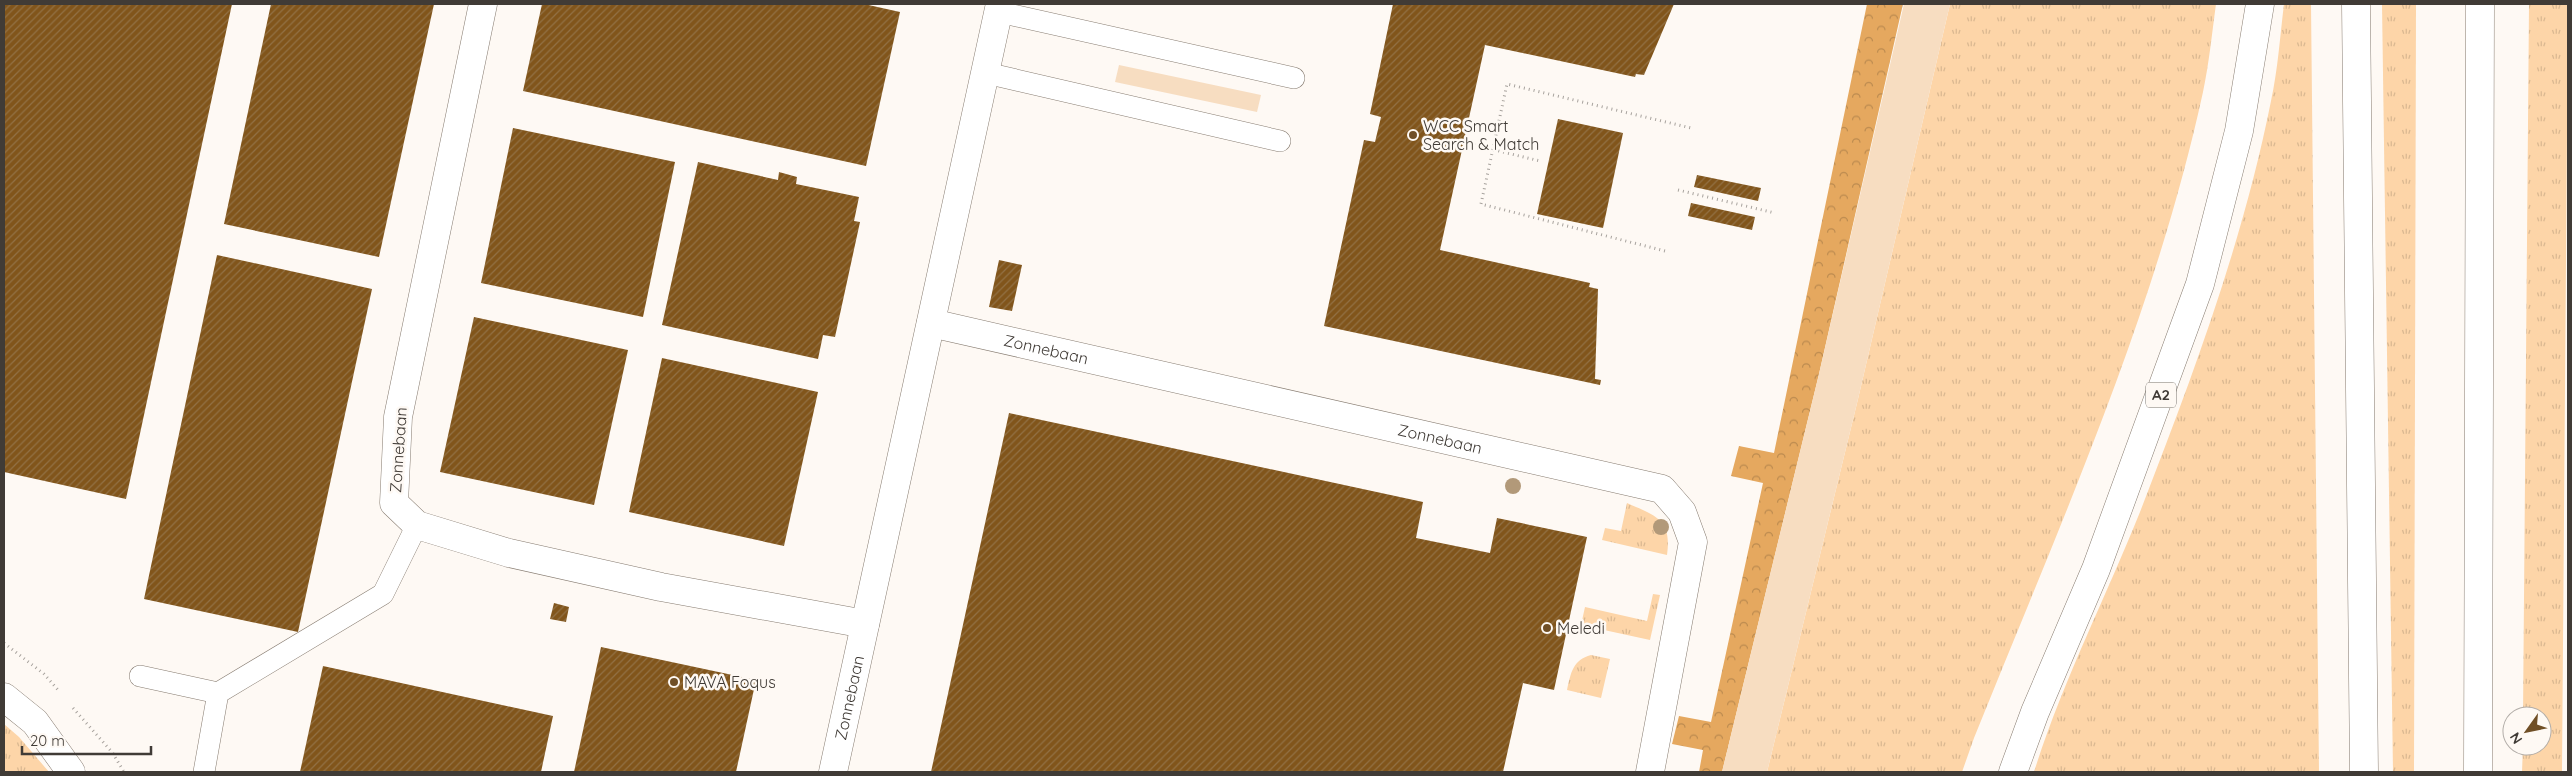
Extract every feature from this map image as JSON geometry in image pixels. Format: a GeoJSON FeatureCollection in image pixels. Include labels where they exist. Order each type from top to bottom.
{"type":"FeatureCollection","features":[{"type":"Feature","properties":{"kind":"main road","name":"Zonnebaan"},"geometry":{"type":"LineString","coordinates":[[483,4],[398,417],[394,503],[417,525],[509,553],[661,587],[865,624]]}},
{"type":"Feature","properties":{"kind":"main road","name":"A2"},"geometry":{"type":"LineString","coordinates":[[2013,772],[2035,712],[2096,569],[2200,284],[2239,131],[2260,4]]}},
{"type":"Feature","properties":{"kind":"main road"},"geometry":{"type":"LineString","coordinates":[[2356,4],[2364,772]]}},
{"type":"Feature","properties":{"kind":"main road"},"geometry":{"type":"LineString","coordinates":[[2478,772],[2480,4]]}},
{"type":"Feature","properties":{"kind":"main road","name":"Zonnebaan"},"geometry":{"type":"LineString","coordinates":[[833,772],[999,8]]}},
{"type":"Feature","properties":{"kind":"main road","name":"Zonnebaan"},"geometry":{"type":"LineString","coordinates":[[931,323],[1662,489],[1682,512],[1693,542],[1650,772]]}},
{"type":"Feature","properties":{"kind":"main road"},"geometry":{"type":"LineString","coordinates":[[4,697],[34,722],[71,772]]}},
{"type":"Feature","properties":{"kind":"lane"},"geometry":{"type":"LineString","coordinates":[[999,8],[1294,78]]}},
{"type":"Feature","properties":{"kind":"lane"},"geometry":{"type":"LineString","coordinates":[[986,73],[1280,141]]}},
{"type":"Feature","properties":{"kind":"lane"},"geometry":{"type":"LineString","coordinates":[[140,676],[218,692],[383,594],[417,525]]}},
{"type":"Feature","properties":{"kind":"lane"},"geometry":{"type":"LineString","coordinates":[[204,772],[218,692]]}},
{"type":"Feature","properties":{"kind":"path"},"geometry":{"type":"LineString","coordinates":[[1665,251],[1481,204],[1507,84],[1691,128]]}},
{"type":"Feature","properties":{"kind":"path"},"geometry":{"type":"LineString","coordinates":[[1474,145],[1493,148],[1540,161]]}},
{"type":"Feature","properties":{"kind":"path"},"geometry":{"type":"LineString","coordinates":[[1678,190],[1775,213]]}},
{"type":"Feature","properties":{"kind":"green space"},"geometry":{"type":"Polygon","coordinates":[[[1867,4],[1903,4],[1819,374],[1722,772],[1699,772],[1703,750],[1672,744],[1679,716],[1711,722],[1763,483],[1731,476],[1739,446],[1774,453],[1867,4]]]}},
{"type":"Feature","properties":{"kind":"green space"},"geometry":{"type":"Polygon","coordinates":[[[1950,4],[2216,4],[2203,92],[2183,176],[2158,258],[2102,420],[1962,772],[1767,772],[1858,399],[1950,4]]]}},
{"type":"Feature","properties":{"kind":"green space"},"geometry":{"type":"Polygon","coordinates":[[[2284,4],[2311,4],[2319,772],[2034,772],[2057,706],[2140,512],[2197,360],[2231,258],[2246,206],[2271,101],[2284,4]]]}},
{"type":"Feature","properties":{"kind":"green space"},"geometry":{"type":"Polygon","coordinates":[[[2382,4],[2416,4],[2414,772],[2393,772],[2382,4]]]}},
{"type":"Feature","properties":{"kind":"green space"},"geometry":{"type":"Polygon","coordinates":[[[2529,4],[2568,4],[2562,772],[2522,772],[2523,756],[2552,756],[2552,706],[2523,706],[2529,4]]]}},
{"type":"Feature","properties":{"kind":"green space"},"geometry":{"type":"Polygon","coordinates":[[[1627,503],[1660,520],[1667,534],[1667,555],[1602,540],[1605,528],[1621,531],[1627,503]]]}},
{"type":"Feature","properties":{"kind":"green space"},"geometry":{"type":"Polygon","coordinates":[[[1653,594],[1660,595],[1650,640],[1581,625],[1585,607],[1647,621],[1653,594]]]}},
{"type":"Feature","properties":{"kind":"green space"},"geometry":{"type":"Polygon","coordinates":[[[1591,655],[1610,659],[1601,698],[1567,690],[1574,668],[1580,660],[1591,655]]]}},
{"type":"Feature","properties":{"kind":"green space"},"geometry":{"type":"Polygon","coordinates":[[[4,724],[19,737],[49,772],[4,772],[4,724]]]}},
{"type":"Feature","properties":{"kind":"shaded area"},"geometry":{"type":"Polygon","coordinates":[[[1904,4],[1950,4],[1858,399],[1767,772],[1722,772],[1819,374],[1904,4]]]}},
{"type":"Feature","properties":{"kind":"shaded area"},"geometry":{"type":"Polygon","coordinates":[[[1119,65],[1261,95],[1257,112],[1115,82],[1119,65]]]}},
{"type":"Feature","properties":{"kind":"building"},"geometry":{"type":"Polygon","coordinates":[[[4,4],[232,4],[126,499],[4,472],[4,4]]]}},
{"type":"Feature","properties":{"kind":"building"},"geometry":{"type":"Polygon","coordinates":[[[271,4],[434,4],[379,257],[224,224],[271,4]]]}},
{"type":"Feature","properties":{"kind":"building"},"geometry":{"type":"Polygon","coordinates":[[[542,4],[864,4],[900,12],[866,166],[523,91],[542,4]]]}},
{"type":"Feature","properties":{"kind":"building"},"geometry":{"type":"Polygon","coordinates":[[[1393,4],[1674,4],[1644,75],[1636,74],[1635,77],[1485,45],[1440,250],[1590,283],[1589,287],[1598,289],[1595,379],[1601,380],[1600,385],[1324,326],[1364,140],[1375,142],[1381,117],[1370,114],[1393,4]]]}},
{"type":"Feature","properties":{"kind":"building"},"geometry":{"type":"Polygon","coordinates":[[[1558,119],[1623,133],[1603,228],[1537,214],[1558,119]]]}},
{"type":"Feature","properties":{"kind":"building"},"geometry":{"type":"Polygon","coordinates":[[[513,128],[675,162],[643,317],[481,283],[513,128]]]}},
{"type":"Feature","properties":{"kind":"building"},"geometry":{"type":"Polygon","coordinates":[[[698,162],[778,180],[779,172],[797,177],[796,184],[859,197],[854,221],[860,222],[835,337],[823,335],[818,359],[662,325],[698,162]]]}},
{"type":"Feature","properties":{"kind":"building"},"geometry":{"type":"Polygon","coordinates":[[[1697,175],[1761,188],[1758,201],[1694,187],[1697,175]]]}},
{"type":"Feature","properties":{"kind":"building"},"geometry":{"type":"Polygon","coordinates":[[[1691,203],[1755,217],[1752,230],[1688,216],[1691,203]]]}},
{"type":"Feature","properties":{"kind":"building"},"geometry":{"type":"Polygon","coordinates":[[[217,255],[372,289],[298,632],[144,599],[217,255]]]}},
{"type":"Feature","properties":{"kind":"building"},"geometry":{"type":"Polygon","coordinates":[[[999,260],[1022,265],[1012,311],[989,307],[999,260]]]}},
{"type":"Feature","properties":{"kind":"building"},"geometry":{"type":"Polygon","coordinates":[[[474,317],[628,350],[594,505],[440,472],[474,317]]]}},
{"type":"Feature","properties":{"kind":"building"},"geometry":{"type":"Polygon","coordinates":[[[662,358],[818,392],[784,546],[629,512],[662,358]]]}},
{"type":"Feature","properties":{"kind":"building"},"geometry":{"type":"Polygon","coordinates":[[[1009,413],[1423,502],[1416,538],[1490,553],[1497,518],[1587,537],[1554,690],[1523,683],[1503,772],[931,772],[1009,413]]]}},
{"type":"Feature","properties":{"kind":"building"},"geometry":{"type":"Polygon","coordinates":[[[554,603],[569,607],[566,622],[550,619],[554,603]]]}},
{"type":"Feature","properties":{"kind":"building"},"geometry":{"type":"Polygon","coordinates":[[[601,647],[756,680],[736,772],[574,772],[601,647]]]}},
{"type":"Feature","properties":{"kind":"building"},"geometry":{"type":"Polygon","coordinates":[[[323,666],[553,716],[541,772],[300,772],[323,666]]]}},
{"type":"Feature","properties":{"kind":"place","name":"WCC Smart Search & Match"},"geometry":{"type":"Point","coordinates":[1413,135]}},
{"type":"Feature","properties":{"kind":"place","name":"Meledi"},"geometry":{"type":"Point","coordinates":[1547,628]}},
{"type":"Feature","properties":{"kind":"place","name":"MAVA Foqus"},"geometry":{"type":"Point","coordinates":[674,682]}}]}
